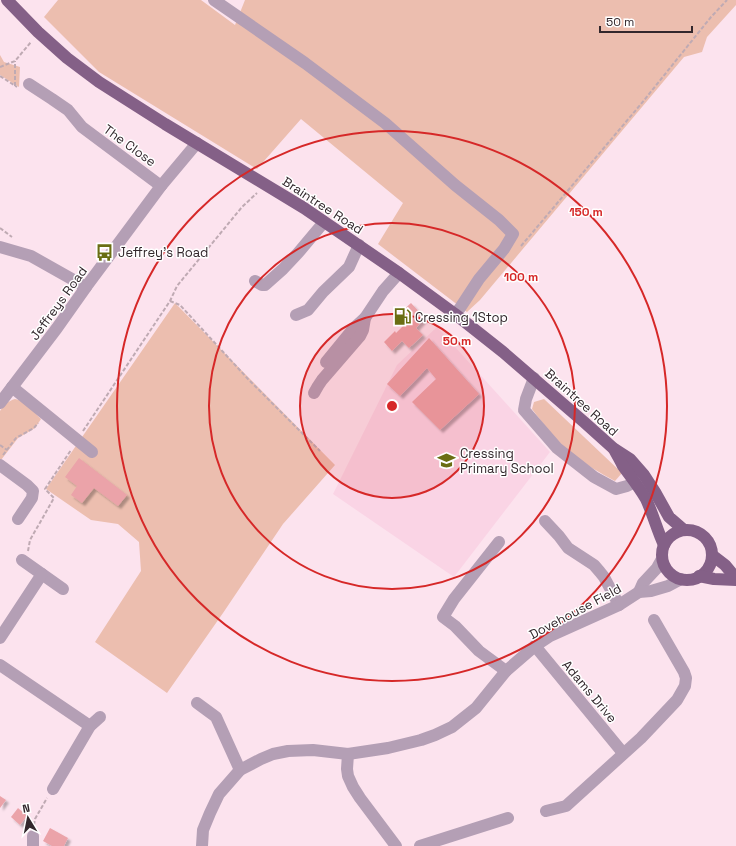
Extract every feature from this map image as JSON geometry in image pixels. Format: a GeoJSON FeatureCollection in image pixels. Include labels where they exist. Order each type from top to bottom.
{"type":"FeatureCollection","features":[{"type":"Feature","properties":{"kind":"main road","name":"Braintree Road"},"geometry":{"type":"LineString","coordinates":[[7,0],[38,32],[67,58],[99,82],[294,202],[359,245],[399,273],[503,352],[613,448],[630,459],[644,475],[669,517],[684,530]]}},
{"type":"Feature","properties":{"kind":"main road","name":"Braintree Road"},"geometry":{"type":"LineString","coordinates":[[613,448],[622,465],[635,482],[650,507],[664,545]]}},
{"type":"Feature","properties":{"kind":"main road"},"geometry":{"type":"LineString","coordinates":[[684,530],[692,531],[703,536],[710,546],[712,555],[709,567],[699,576],[690,579],[681,579],[672,575],[666,568],[662,559],[664,545],[673,535],[684,530]]}},
{"type":"Feature","properties":{"kind":"main road"},"geometry":{"type":"LineString","coordinates":[[712,555],[725,565],[736,579]]}},
{"type":"Feature","properties":{"kind":"main road"},"geometry":{"type":"LineString","coordinates":[[699,576],[714,579],[736,579]]}},
{"type":"Feature","properties":{"kind":"street"},"geometry":{"type":"LineString","coordinates":[[214,0],[385,123],[455,185],[499,220],[513,234],[504,249],[479,279],[460,308],[454,314]]}},
{"type":"Feature","properties":{"kind":"street","name":"The Close"},"geometry":{"type":"LineString","coordinates":[[29,84],[68,110],[82,127],[161,186]]}},
{"type":"Feature","properties":{"kind":"street","name":"Jeffreys Road"},"geometry":{"type":"LineString","coordinates":[[0,403],[161,186],[197,143]]}},
{"type":"Feature","properties":{"kind":"street"},"geometry":{"type":"LineString","coordinates":[[255,281],[265,285],[284,269],[324,222]]}},
{"type":"Feature","properties":{"kind":"street"},"geometry":{"type":"LineString","coordinates":[[296,315],[308,310],[323,292],[349,267],[359,245]]}},
{"type":"Feature","properties":{"kind":"street"},"geometry":{"type":"LineString","coordinates":[[0,247],[31,256],[86,287]]}},
{"type":"Feature","properties":{"kind":"street"},"geometry":{"type":"LineString","coordinates":[[315,375],[365,318],[383,291],[399,273]]}},
{"type":"Feature","properties":{"kind":"street"},"geometry":{"type":"LineString","coordinates":[[314,393],[322,380],[360,336],[365,318]]}},
{"type":"Feature","properties":{"kind":"street"},"geometry":{"type":"LineString","coordinates":[[534,378],[526,399],[524,410],[557,448],[594,477],[616,489],[635,482]]}},
{"type":"Feature","properties":{"kind":"street"},"geometry":{"type":"LineString","coordinates":[[12,387],[92,452]]}},
{"type":"Feature","properties":{"kind":"street"},"geometry":{"type":"LineString","coordinates":[[0,465],[28,485],[33,491],[32,498],[18,519]]}},
{"type":"Feature","properties":{"kind":"street"},"geometry":{"type":"LineString","coordinates":[[545,521],[568,548],[594,565],[604,577],[619,605]]}},
{"type":"Feature","properties":{"kind":"street"},"geometry":{"type":"LineString","coordinates":[[499,542],[454,599],[443,617],[455,626],[479,650],[506,671]]}},
{"type":"Feature","properties":{"kind":"street","name":"Dovehouse Field"},"geometry":{"type":"LineString","coordinates":[[639,592],[643,583],[657,568],[662,559]]}},
{"type":"Feature","properties":{"kind":"street"},"geometry":{"type":"LineString","coordinates":[[22,560],[63,590]]}},
{"type":"Feature","properties":{"kind":"street"},"geometry":{"type":"LineString","coordinates":[[0,638],[42,574]]}},
{"type":"Feature","properties":{"kind":"street","name":"Dovehouse Field"},"geometry":{"type":"LineString","coordinates":[[202,846],[203,830],[219,794],[240,770],[273,754],[288,751],[313,750],[348,754],[388,748],[422,740],[435,735],[452,727],[476,708],[506,671],[535,646],[550,636],[619,605],[639,592],[652,591],[668,586],[681,579]]}},
{"type":"Feature","properties":{"kind":"street"},"geometry":{"type":"LineString","coordinates":[[546,810],[566,806],[641,738],[672,706],[685,686],[686,678],[684,672],[654,620]]}},
{"type":"Feature","properties":{"kind":"street","name":"Adams Drive"},"geometry":{"type":"LineString","coordinates":[[535,646],[624,753]]}},
{"type":"Feature","properties":{"kind":"street"},"geometry":{"type":"LineString","coordinates":[[0,665],[90,726]]}},
{"type":"Feature","properties":{"kind":"street"},"geometry":{"type":"LineString","coordinates":[[197,703],[216,717],[240,770]]}},
{"type":"Feature","properties":{"kind":"street"},"geometry":{"type":"LineString","coordinates":[[52,789],[90,726],[100,717]]}},
{"type":"Feature","properties":{"kind":"street"},"geometry":{"type":"LineString","coordinates":[[348,754],[348,776],[353,787],[396,846]]}},
{"type":"Feature","properties":{"kind":"street"},"geometry":{"type":"LineString","coordinates":[[420,846],[508,818]]}},
{"type":"Feature","properties":{"kind":"path"},"geometry":{"type":"LineString","coordinates":[[519,249],[641,104],[711,17],[727,0]]}},
{"type":"Feature","properties":{"kind":"path"},"geometry":{"type":"LineString","coordinates":[[0,67],[16,61],[38,32]]}},
{"type":"Feature","properties":{"kind":"path"},"geometry":{"type":"LineString","coordinates":[[15,86],[16,61]]}},
{"type":"Feature","properties":{"kind":"path"},"geometry":{"type":"LineString","coordinates":[[22,560],[27,553],[30,540],[54,498],[45,489],[170,301],[177,286],[242,207],[265,185]]}},
{"type":"Feature","properties":{"kind":"path"},"geometry":{"type":"LineString","coordinates":[[170,301],[180,305],[248,379],[320,451]]}},
{"type":"Feature","properties":{"kind":"path"},"geometry":{"type":"LineString","coordinates":[[0,460],[16,438],[34,428],[44,414]]}},
{"type":"Feature","properties":{"kind":"path"},"geometry":{"type":"LineString","coordinates":[[0,446],[7,450]]}},
{"type":"Feature","properties":{"kind":"path"},"geometry":{"type":"LineString","coordinates":[[33,841],[35,818],[52,789]]}},
{"type":"Feature","properties":{"kind":"shaded area"},"geometry":{"type":"Polygon","coordinates":[[[58,0],[201,0],[235,25],[245,0],[736,0],[736,5],[707,37],[702,52],[684,57],[480,300],[467,312],[378,244],[403,203],[301,119],[257,169],[99,72],[44,17],[58,0]]]}},
{"type":"Feature","properties":{"kind":"shaded area"},"geometry":{"type":"Polygon","coordinates":[[[0,55],[4,62],[20,67],[19,87],[0,75],[0,55]]]}},
{"type":"Feature","properties":{"kind":"shaded area"},"geometry":{"type":"Polygon","coordinates":[[[175,303],[335,465],[283,524],[167,693],[95,642],[141,571],[139,542],[118,524],[91,520],[46,489],[175,303]]]}},
{"type":"Feature","properties":{"kind":"shaded area","name":"Cressing Primary School"},"geometry":{"type":"Polygon","coordinates":[[[437,327],[550,452],[454,577],[333,494],[397,365],[437,327]]]}},
{"type":"Feature","properties":{"kind":"shaded area"},"geometry":{"type":"Polygon","coordinates":[[[15,399],[26,404],[41,419],[35,428],[18,438],[1,460],[0,411],[6,404],[15,399]]]}},
{"type":"Feature","properties":{"kind":"shaded area"},"geometry":{"type":"Polygon","coordinates":[[[544,399],[622,473],[615,481],[593,469],[578,458],[551,433],[532,409],[534,402],[544,399]]]}},
{"type":"Feature","properties":{"kind":"building"},"geometry":{"type":"Polygon","coordinates":[[[411,303],[425,318],[416,328],[423,335],[409,348],[402,341],[392,351],[384,342],[408,321],[400,313],[411,303]]]}},
{"type":"Feature","properties":{"kind":"building","name":"Cressing Primary School"},"geometry":{"type":"Polygon","coordinates":[[[429,338],[479,394],[440,430],[412,402],[436,379],[427,368],[400,396],[387,384],[429,338]]]}},
{"type":"Feature","properties":{"kind":"building"},"geometry":{"type":"Polygon","coordinates":[[[79,458],[127,495],[118,506],[94,488],[82,503],[71,495],[77,486],[65,477],[79,458]]]}},
{"type":"Feature","properties":{"kind":"building"},"geometry":{"type":"Polygon","coordinates":[[[0,796],[6,800],[0,808],[0,796]]]}},
{"type":"Feature","properties":{"kind":"building"},"geometry":{"type":"Polygon","coordinates":[[[18,808],[27,816],[20,825],[11,817],[18,808]]]}},
{"type":"Feature","properties":{"kind":"building"},"geometry":{"type":"Polygon","coordinates":[[[50,828],[68,838],[64,846],[52,846],[43,841],[50,828]]]}},
{"type":"Feature","properties":{"kind":"place","name":"Jeffrey's Road"},"geometry":{"type":"Point","coordinates":[105,252]}},
{"type":"Feature","properties":{"kind":"place","name":"Cressing 1Stop"},"geometry":{"type":"Point","coordinates":[402,317]}},
{"type":"Feature","properties":{"kind":"place","name":"Cressing Primary School"},"geometry":{"type":"Point","coordinates":[447,460]}}]}
